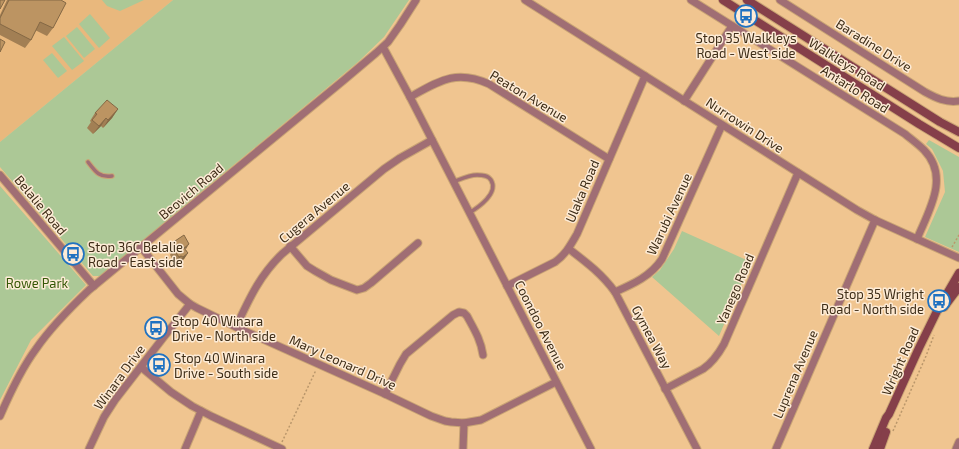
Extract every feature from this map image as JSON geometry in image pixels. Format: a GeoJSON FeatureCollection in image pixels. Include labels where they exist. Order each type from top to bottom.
{"type":"FeatureCollection","features":[{"type":"Feature","properties":{"kind":"main road","name":"Walkleys Road"},"geometry":{"type":"LineString","coordinates":[[723,0],[959,148]]}},
{"type":"Feature","properties":{"kind":"main road","name":"Walkleys Road"},"geometry":{"type":"LineString","coordinates":[[747,0],[940,122],[959,132]]}},
{"type":"Feature","properties":{"kind":"main road","name":"Wright Road"},"geometry":{"type":"LineString","coordinates":[[873,449],[933,319],[959,273]]}},
{"type":"Feature","properties":{"kind":"main road","name":"Wright Road"},"geometry":{"type":"LineString","coordinates":[[933,319],[959,287]]}},
{"type":"Feature","properties":{"kind":"main road","name":"Wright Road"},"geometry":{"type":"LineString","coordinates":[[880,449],[889,419],[889,414]]}},
{"type":"Feature","properties":{"kind":"street","name":"Beovich Road"},"geometry":{"type":"LineString","coordinates":[[0,415],[16,382],[35,349],[67,311],[94,286],[383,47],[416,0]]}},
{"type":"Feature","properties":{"kind":"street","name":"Nurrowin Drive"},"geometry":{"type":"LineString","coordinates":[[525,0],[684,100],[722,126],[874,220],[959,258]]}},
{"type":"Feature","properties":{"kind":"street","name":"Antarlo Road"},"geometry":{"type":"LineString","coordinates":[[691,0],[905,134],[924,150],[933,165],[937,184],[932,202],[917,239]]}},
{"type":"Feature","properties":{"kind":"street","name":"Baradine Drive"},"geometry":{"type":"LineString","coordinates":[[780,0],[925,92],[940,99],[953,102],[959,101]]}},
{"type":"Feature","properties":{"kind":"street"},"geometry":{"type":"LineString","coordinates":[[684,100],[732,26]]}},
{"type":"Feature","properties":{"kind":"street","name":"Coondoo Avenue"},"geometry":{"type":"LineString","coordinates":[[383,47],[591,449]]}},
{"type":"Feature","properties":{"kind":"street","name":"Peaton Avenue"},"geometry":{"type":"LineString","coordinates":[[410,98],[430,86],[450,78],[463,76],[476,78],[489,84],[609,159]]}},
{"type":"Feature","properties":{"kind":"street","name":"Ulaka Road"},"geometry":{"type":"LineString","coordinates":[[507,286],[555,262],[569,249],[577,234],[645,76]]}},
{"type":"Feature","properties":{"kind":"street","name":"Warubi Avenue"},"geometry":{"type":"LineString","coordinates":[[615,292],[643,278],[654,270],[662,259],[675,234],[722,126]]}},
{"type":"Feature","properties":{"kind":"street","name":"Cugera Avenue"},"geometry":{"type":"LineString","coordinates":[[236,327],[251,295],[275,260],[384,169],[432,140]]}},
{"type":"Feature","properties":{"kind":"street","name":"Yanego Road"},"geometry":{"type":"LineString","coordinates":[[665,389],[681,382],[703,369],[721,350],[798,173]]}},
{"type":"Feature","properties":{"kind":"street","name":"Belalie Road"},"geometry":{"type":"LineString","coordinates":[[0,176],[94,286]]}},
{"type":"Feature","properties":{"kind":"street","name":"Luprena Avenue"},"geometry":{"type":"LineString","coordinates":[[776,449],[874,220]]}},
{"type":"Feature","properties":{"kind":"street"},"geometry":{"type":"LineString","coordinates":[[290,246],[303,262],[315,271],[336,282],[357,290],[364,288],[371,283],[418,243]]}},
{"type":"Feature","properties":{"kind":"street","name":"Mary Leonard Drive"},"geometry":{"type":"LineString","coordinates":[[142,247],[178,294],[190,304],[236,327],[439,419],[451,422],[475,422],[486,418],[556,382]]}},
{"type":"Feature","properties":{"kind":"street","name":"Gymea Way"},"geometry":{"type":"LineString","coordinates":[[569,249],[595,269],[615,292],[697,449]]}},
{"type":"Feature","properties":{"kind":"street","name":"Winara Drive"},"geometry":{"type":"LineString","coordinates":[[88,449],[108,410],[190,304]]}},
{"type":"Feature","properties":{"kind":"street"},"geometry":{"type":"LineString","coordinates":[[385,394],[406,354],[452,315],[459,312],[464,313],[467,316],[479,339],[483,355]]}},
{"type":"Feature","properties":{"kind":"street"},"geometry":{"type":"LineString","coordinates":[[140,367],[187,403],[280,449]]}},
{"type":"Feature","properties":{"kind":"street"},"geometry":{"type":"LineString","coordinates":[[184,449],[201,411]]}},
{"type":"Feature","properties":{"kind":"street"},"geometry":{"type":"LineString","coordinates":[[463,449],[464,423]]}},
{"type":"Feature","properties":{"kind":"street"},"geometry":{"type":"LineString","coordinates":[[956,449],[959,442]]}},
{"type":"Feature","properties":{"kind":"lane"},"geometry":{"type":"LineString","coordinates":[[88,162],[99,175],[107,177],[112,176]]}},
{"type":"Feature","properties":{"kind":"lane"},"geometry":{"type":"LineString","coordinates":[[453,182],[477,175],[486,176],[492,181],[492,193],[476,209],[469,213]]}},
{"type":"Feature","properties":{"kind":"path"},"geometry":{"type":"LineString","coordinates":[[951,249],[959,235]]}},
{"type":"Feature","properties":{"kind":"path"},"geometry":{"type":"LineString","coordinates":[[893,431],[936,330]]}},
{"type":"Feature","properties":{"kind":"path"},"geometry":{"type":"LineString","coordinates":[[280,449],[319,364]]}},
{"type":"Feature","properties":{"kind":"shaded area"},"geometry":{"type":"Polygon","coordinates":[[[0,0],[173,0],[0,142],[0,0]]]}},
{"type":"Feature","properties":{"kind":"green space"},"geometry":{"type":"Polygon","coordinates":[[[102,0],[144,0],[120,11],[107,6],[102,0]]]}},
{"type":"Feature","properties":{"kind":"green space"},"geometry":{"type":"Polygon","coordinates":[[[173,0],[409,0],[384,37],[358,62],[101,276],[93,276],[0,167],[0,142],[173,0]]]}},
{"type":"Feature","properties":{"kind":"green space"},"geometry":{"type":"Polygon","coordinates":[[[90,14],[110,38],[99,48],[79,24],[90,14]]]}},
{"type":"Feature","properties":{"kind":"green space"},"geometry":{"type":"Polygon","coordinates":[[[77,27],[95,49],[84,58],[66,36],[77,27]]]}},
{"type":"Feature","properties":{"kind":"green space"},"geometry":{"type":"Polygon","coordinates":[[[64,37],[84,61],[72,70],[52,46],[64,37]]]}},
{"type":"Feature","properties":{"kind":"green space"},"geometry":{"type":"Polygon","coordinates":[[[52,53],[67,71],[58,78],[43,60],[52,53]]]}},
{"type":"Feature","properties":{"kind":"green space"},"geometry":{"type":"Polygon","coordinates":[[[929,140],[959,157],[959,252],[925,237],[945,192],[943,171],[932,149],[926,144],[929,140]]]}},
{"type":"Feature","properties":{"kind":"green space","name":"Rowe Park"},"geometry":{"type":"Polygon","coordinates":[[[0,186],[86,285],[31,340],[0,400],[0,186]]]}},
{"type":"Feature","properties":{"kind":"green space"},"geometry":{"type":"Polygon","coordinates":[[[682,231],[751,262],[719,336],[652,277],[660,270],[674,249],[682,231]]]}},
{"type":"Feature","properties":{"kind":"building"},"geometry":{"type":"Polygon","coordinates":[[[0,0],[5,0],[0,9],[0,0]]]}},
{"type":"Feature","properties":{"kind":"building"},"geometry":{"type":"Polygon","coordinates":[[[9,0],[61,0],[66,3],[53,28],[40,22],[31,40],[0,24],[0,18],[9,0]]]}},
{"type":"Feature","properties":{"kind":"building"},"geometry":{"type":"Polygon","coordinates":[[[0,39],[5,42],[0,52],[0,39]]]}},
{"type":"Feature","properties":{"kind":"building"},"geometry":{"type":"Polygon","coordinates":[[[107,100],[118,109],[108,120],[106,118],[99,126],[92,120],[97,114],[95,113],[107,100]]]}},
{"type":"Feature","properties":{"kind":"building"},"geometry":{"type":"Polygon","coordinates":[[[184,235],[189,244],[184,248],[188,253],[183,257],[179,257],[173,249],[176,248],[172,243],[184,235]]]}},
{"type":"Feature","properties":{"kind":"place","name":"Stop 35 Walkleys Road - West side"},"geometry":{"type":"Point","coordinates":[746,16]}},
{"type":"Feature","properties":{"kind":"place","name":"Stop 36C Belalie Road - East side"},"geometry":{"type":"Point","coordinates":[73,254]}},
{"type":"Feature","properties":{"kind":"place","name":"Stop 35 Wright Road - North side"},"geometry":{"type":"Point","coordinates":[939,301]}},
{"type":"Feature","properties":{"kind":"place","name":"Stop 40 Winara Drive - North side"},"geometry":{"type":"Point","coordinates":[156,328]}},
{"type":"Feature","properties":{"kind":"place","name":"Stop 40 Winara Drive - South side"},"geometry":{"type":"Point","coordinates":[159,365]}}]}
